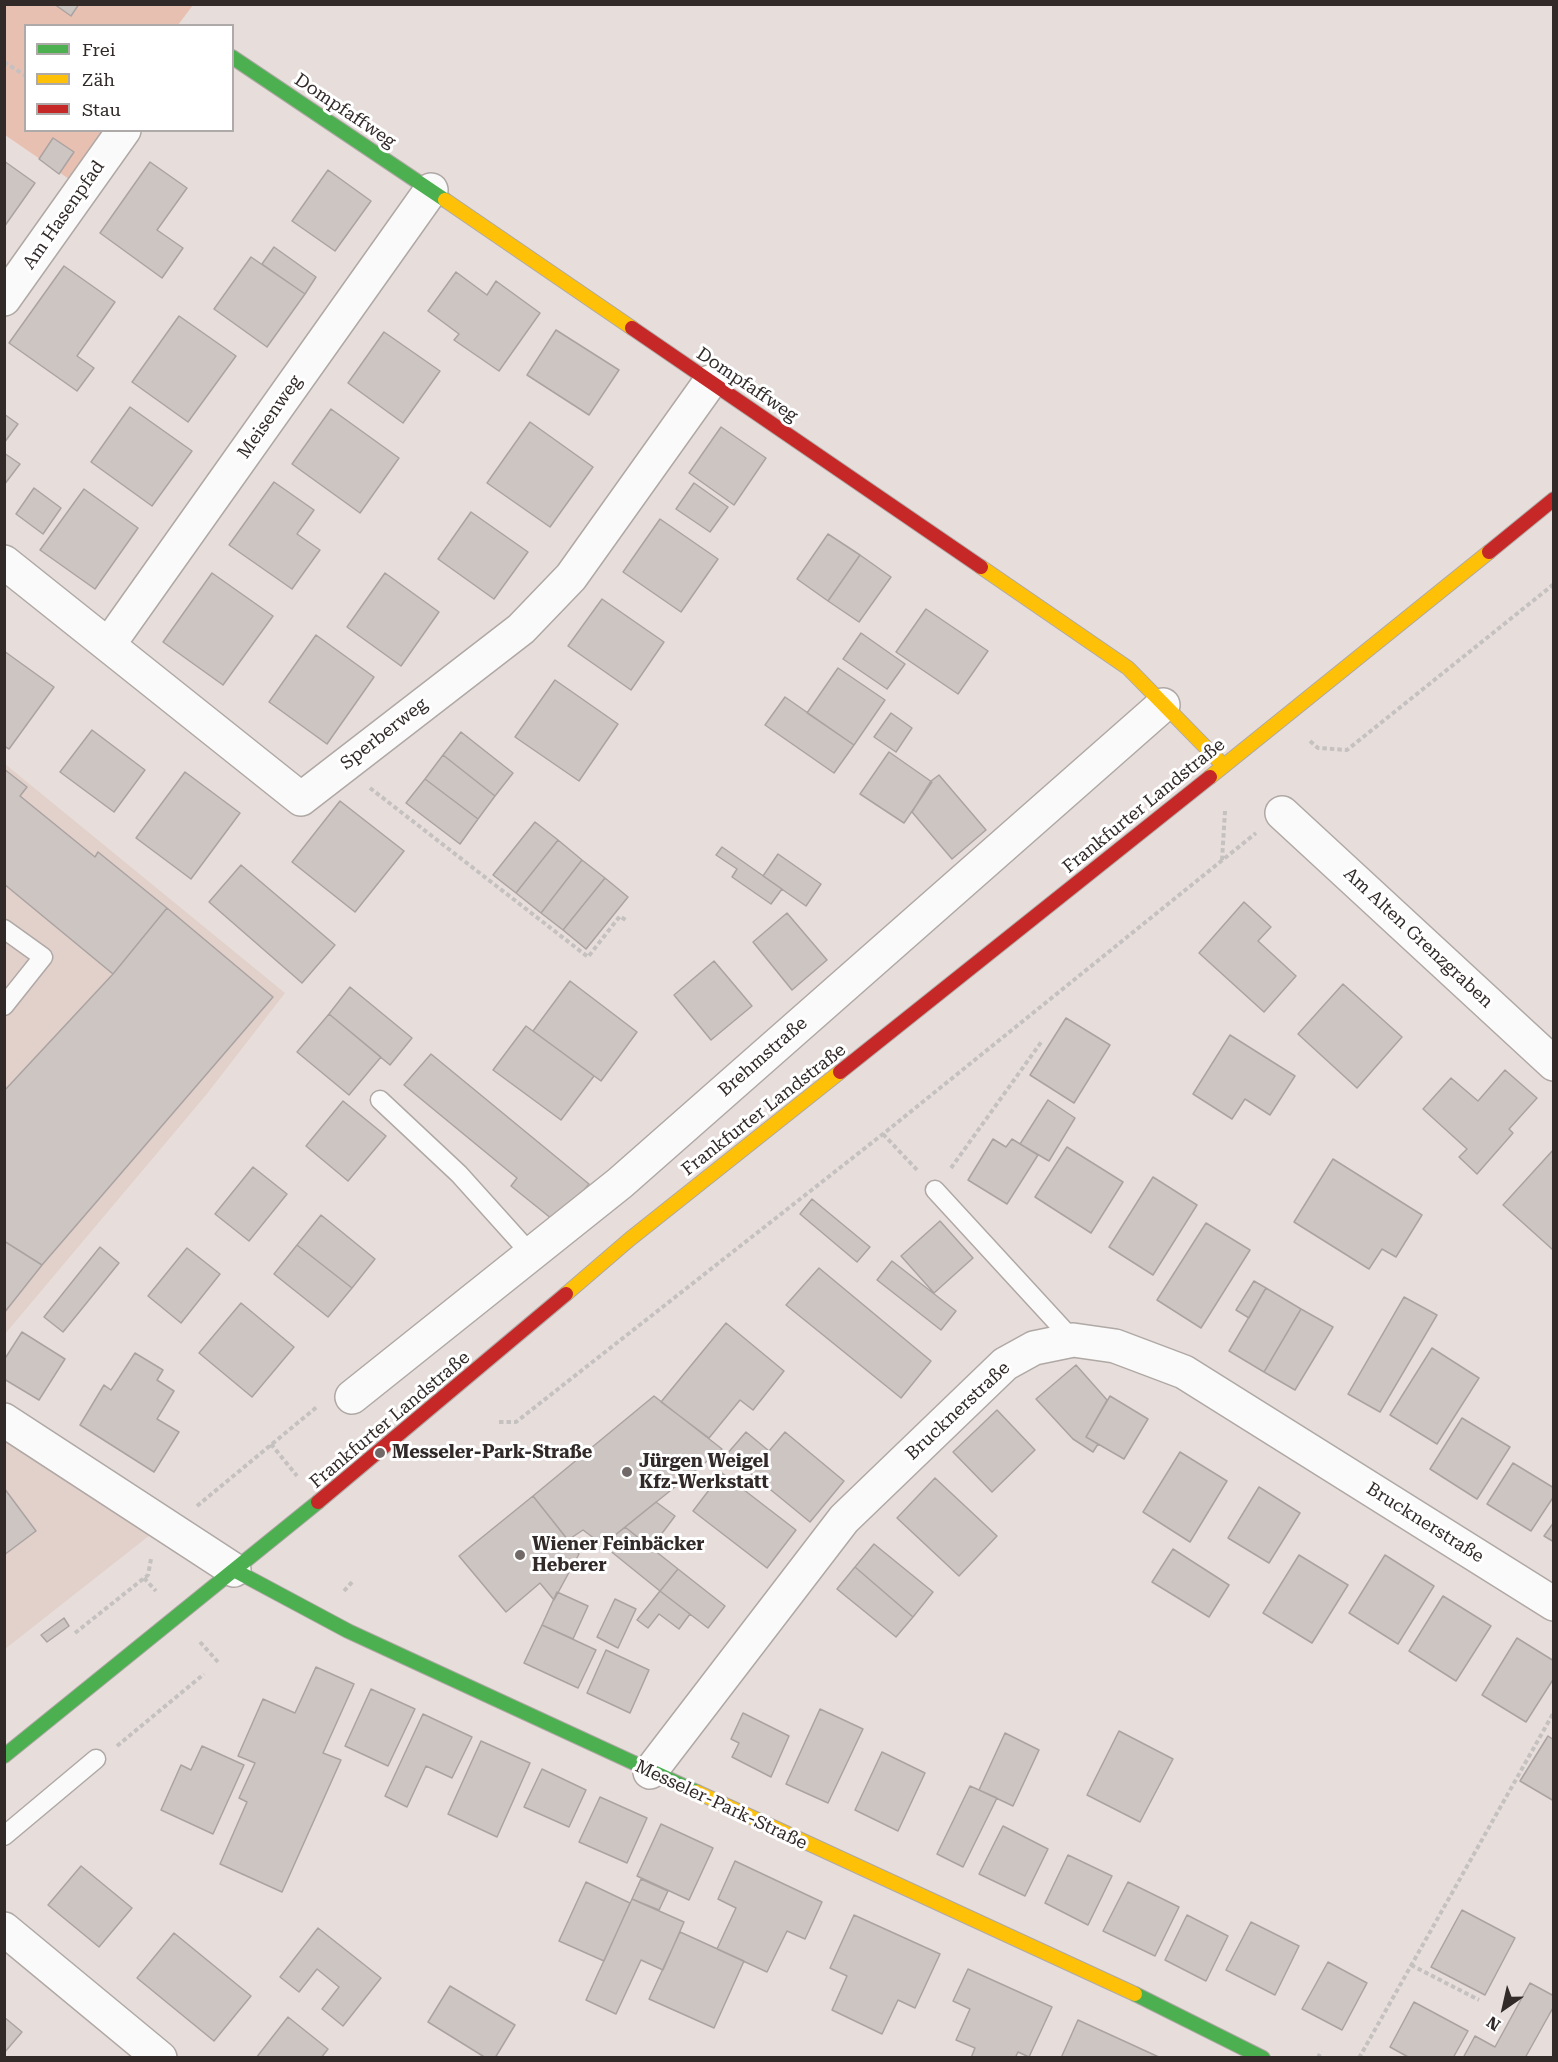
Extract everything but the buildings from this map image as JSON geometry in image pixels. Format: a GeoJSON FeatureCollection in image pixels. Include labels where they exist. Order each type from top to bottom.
{"type":"FeatureCollection","features":[{"type":"Feature","properties":{"kind":"street","name":"Dompfaffweg"},"geometry":{"type":"LineString","coordinates":[[234,58],[431,190],[1128,668],[1223,765]]}},
{"type":"Feature","properties":{"kind":"street","name":"Am Hasenpfad"},"geometry":{"type":"LineString","coordinates":[[4,299],[123,132]]}},
{"type":"Feature","properties":{"kind":"street","name":"Meisenweg"},"geometry":{"type":"LineString","coordinates":[[109,644],[431,190]]}},
{"type":"Feature","properties":{"kind":"street","name":"Sperberweg"},"geometry":{"type":"LineString","coordinates":[[4,562],[301,799],[520,629],[571,577],[710,382]]}},
{"type":"Feature","properties":{"kind":"street","name":"Frankfurter Landstraße"},"geometry":{"type":"LineString","coordinates":[[4,1756],[393,1442],[630,1239],[1062,896],[1554,499]]}},
{"type":"Feature","properties":{"kind":"street","name":"Brehmstraße"},"geometry":{"type":"LineString","coordinates":[[352,1397],[620,1183],[1163,705]]}},
{"type":"Feature","properties":{"kind":"street","name":"Am Alten Grenzgraben"},"geometry":{"type":"LineString","coordinates":[[1282,813],[1554,1064]]}},
{"type":"Feature","properties":{"kind":"street","name":"Brucknerstraße"},"geometry":{"type":"LineString","coordinates":[[651,1772],[844,1519],[1005,1364],[1034,1348],[1073,1340],[1115,1346],[1184,1372],[1554,1604]]}},
{"type":"Feature","properties":{"kind":"street","name":"Messeler-Park-Straße"},"geometry":{"type":"LineString","coordinates":[[4,1420],[234,1570],[348,1631],[651,1772],[1225,2048],[1263,2058]]}},
{"type":"Feature","properties":{"kind":"street"},"geometry":{"type":"LineString","coordinates":[[4,1929],[160,2058]]}},
{"type":"Feature","properties":{"kind":"lane"},"geometry":{"type":"LineString","coordinates":[[4,928],[43,957],[4,1006]]}},
{"type":"Feature","properties":{"kind":"lane"},"geometry":{"type":"LineString","coordinates":[[380,1100],[459,1174],[531,1254]]}},
{"type":"Feature","properties":{"kind":"lane"},"geometry":{"type":"LineString","coordinates":[[935,1190],[1073,1340]]}},
{"type":"Feature","properties":{"kind":"lane"},"geometry":{"type":"LineString","coordinates":[[4,1836],[96,1759]]}},
{"type":"Feature","properties":{"kind":"path"},"geometry":{"type":"LineString","coordinates":[[4,62],[24,75]]}},
{"type":"Feature","properties":{"kind":"path"},"geometry":{"type":"LineString","coordinates":[[1283,717],[1318,748],[1347,750],[1554,584]]}},
{"type":"Feature","properties":{"kind":"path"},"geometry":{"type":"LineString","coordinates":[[343,766],[588,957],[620,916],[627,921]]}},
{"type":"Feature","properties":{"kind":"path"},"geometry":{"type":"LineString","coordinates":[[1222,861],[1225,801]]}},
{"type":"Feature","properties":{"kind":"path"},"geometry":{"type":"LineString","coordinates":[[499,1422],[516,1422],[883,1134],[1282,813]]}},
{"type":"Feature","properties":{"kind":"path"},"geometry":{"type":"LineString","coordinates":[[883,1134],[935,1190],[1042,1041]]}},
{"type":"Feature","properties":{"kind":"path"},"geometry":{"type":"LineString","coordinates":[[75,1633],[148,1575],[152,1562],[148,1545],[328,1398],[352,1397]]}},
{"type":"Feature","properties":{"kind":"path"},"geometry":{"type":"LineString","coordinates":[[96,1759],[106,1756],[204,1674]]}},
{"type":"Feature","properties":{"kind":"path"},"geometry":{"type":"LineString","coordinates":[[1359,2058],[1554,1712]]}},
{"type":"Feature","properties":{"kind":"path"},"geometry":{"type":"LineString","coordinates":[[1411,1965],[1479,2001]]}},
{"type":"Feature","properties":{"kind":"path"},"geometry":{"type":"LineString","coordinates":[[1318,2058],[1321,2052]]}},
{"type":"Feature","properties":{"kind":"shaded area"},"geometry":{"type":"Polygon","coordinates":[[[4,5],[193,5],[179,24],[24,24],[24,132],[103,132],[69,179],[5,135],[4,5]]]}},
{"type":"Feature","properties":{"kind":"shaded area"},"geometry":{"type":"Polygon","coordinates":[[[5,764],[285,993],[206,1095],[5,1334],[5,764]]]}},
{"type":"Feature","properties":{"kind":"shaded area"},"geometry":{"type":"Polygon","coordinates":[[[5,1420],[164,1524],[5,1649],[5,1420]]]}},
{"type":"Feature","properties":{"kind":"traffic: fast"},"geometry":{"type":"LineString","coordinates":[[234,58],[445,200]]}},
{"type":"Feature","properties":{"kind":"traffic: fast"},"geometry":{"type":"LineString","coordinates":[[4,1756],[318,1502]]}},
{"type":"Feature","properties":{"kind":"traffic: fast"},"geometry":{"type":"LineString","coordinates":[[234,1570],[348,1631],[697,1792]]}},
{"type":"Feature","properties":{"kind":"traffic: fast"},"geometry":{"type":"LineString","coordinates":[[1135,1994],[1263,2058]]}},
{"type":"Feature","properties":{"kind":"traffic: slow"},"geometry":{"type":"LineString","coordinates":[[445,200],[632,328]]}},
{"type":"Feature","properties":{"kind":"traffic: slow"},"geometry":{"type":"LineString","coordinates":[[1210,777],[1489,552]]}},
{"type":"Feature","properties":{"kind":"traffic: slow"},"geometry":{"type":"LineString","coordinates":[[981,567],[1128,668],[1223,765]]}},
{"type":"Feature","properties":{"kind":"traffic: slow"},"geometry":{"type":"LineString","coordinates":[[566,1294],[630,1239],[840,1072]]}},
{"type":"Feature","properties":{"kind":"traffic: slow"},"geometry":{"type":"LineString","coordinates":[[697,1792],[1135,1994]]}},
{"type":"Feature","properties":{"kind":"traffic: jam"},"geometry":{"type":"LineString","coordinates":[[632,328],[981,567]]}},
{"type":"Feature","properties":{"kind":"traffic: jam"},"geometry":{"type":"LineString","coordinates":[[1489,552],[1554,499]]}},
{"type":"Feature","properties":{"kind":"traffic: jam"},"geometry":{"type":"LineString","coordinates":[[840,1072],[1210,777]]}},
{"type":"Feature","properties":{"kind":"traffic: jam"},"geometry":{"type":"LineString","coordinates":[[318,1502],[566,1294]]}},
{"type":"Feature","properties":{"kind":"place","name":"Messeler-Park-Straße"},"geometry":{"type":"Point","coordinates":[380,1453]}},
{"type":"Feature","properties":{"kind":"place","name":"Jürgen Weigel Kfz-Werkstatt"},"geometry":{"type":"Point","coordinates":[627,1472]}},
{"type":"Feature","properties":{"kind":"place","name":"Wiener Feinbäcker Heberer"},"geometry":{"type":"Point","coordinates":[520,1555]}}]}
